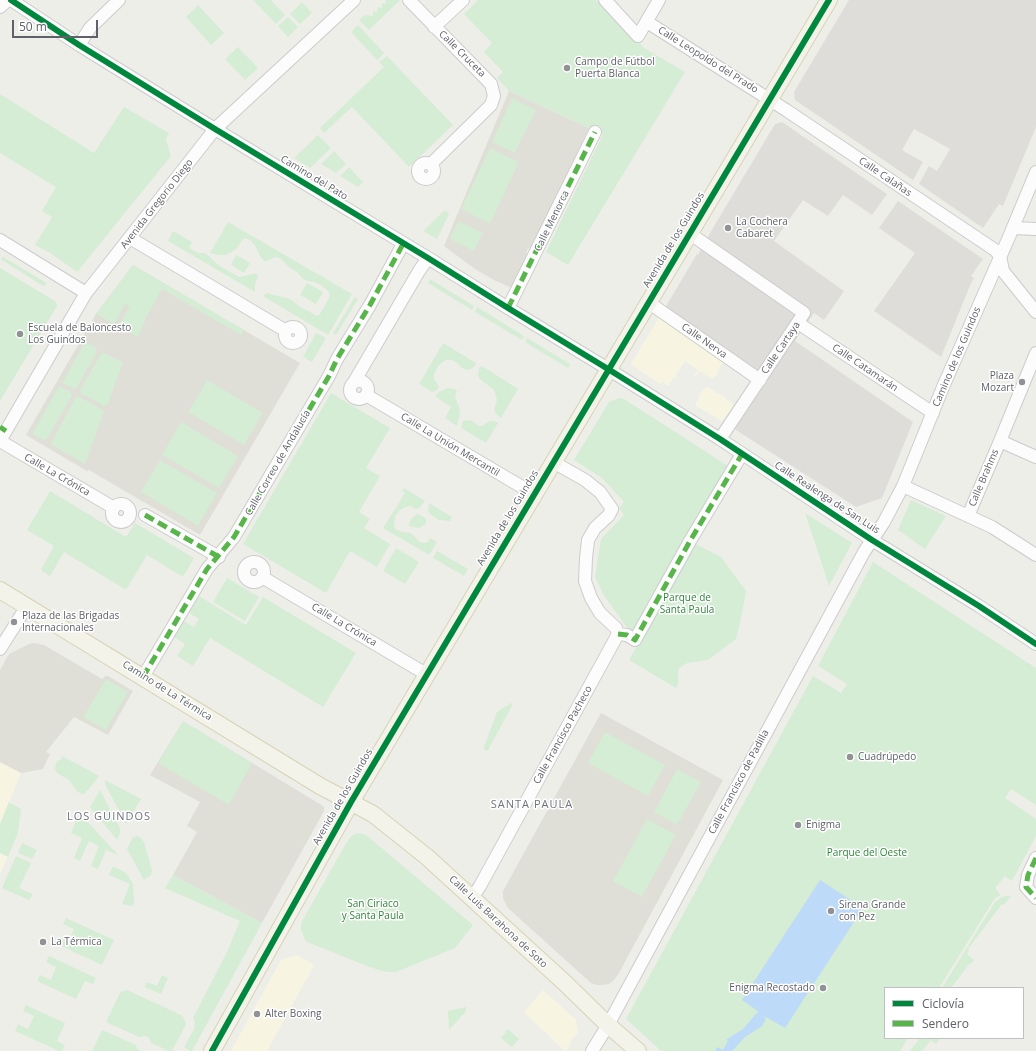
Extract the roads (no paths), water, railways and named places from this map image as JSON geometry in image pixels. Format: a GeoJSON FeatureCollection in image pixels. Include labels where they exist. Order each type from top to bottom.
{"type":"FeatureCollection","features":[{"type":"Feature","properties":{"kind":"main road","name":"Avenida de los Guindos"},"geometry":{"type":"LineString","coordinates":[[212,1051],[351,802],[426,674],[829,0]]}},
{"type":"Feature","properties":{"kind":"main road"},"geometry":{"type":"LineString","coordinates":[[0,590],[27,606]]}},
{"type":"Feature","properties":{"kind":"main road","name":"Camino de La Térmica"},"geometry":{"type":"LineString","coordinates":[[27,606],[320,786],[351,802]]}},
{"type":"Feature","properties":{"kind":"main road","name":"Calle Luis Barahona de Soto"},"geometry":{"type":"LineString","coordinates":[[351,802],[373,814],[427,857],[638,1051]]}},
{"type":"Feature","properties":{"kind":"street"},"geometry":{"type":"LineString","coordinates":[[0,7],[9,0]]}},
{"type":"Feature","properties":{"kind":"street","name":"Camino del Pato"},"geometry":{"type":"LineString","coordinates":[[9,0],[215,130],[428,258],[608,369]]}},
{"type":"Feature","properties":{"kind":"street"},"geometry":{"type":"LineString","coordinates":[[79,45],[90,28],[119,0]]}},
{"type":"Feature","properties":{"kind":"street","name":"Avenida Gregorio Diego"},"geometry":{"type":"LineString","coordinates":[[1,435],[86,293],[215,130],[354,0]]}},
{"type":"Feature","properties":{"kind":"street","name":"Calle Cruceta"},"geometry":{"type":"LineString","coordinates":[[409,0],[491,84],[494,96],[491,105],[431,164]]}},
{"type":"Feature","properties":{"kind":"street"},"geometry":{"type":"LineString","coordinates":[[434,27],[462,0]]}},
{"type":"Feature","properties":{"kind":"street"},"geometry":{"type":"LineString","coordinates":[[605,0],[638,36],[659,0]]}},
{"type":"Feature","properties":{"kind":"street","name":"Calle Leopoldo del Prado"},"geometry":{"type":"LineString","coordinates":[[647,22],[769,99]]}},
{"type":"Feature","properties":{"kind":"street","name":"Calle Calañas"},"geometry":{"type":"LineString","coordinates":[[769,99],[995,250],[1000,256]]}},
{"type":"Feature","properties":{"kind":"street","name":"Calle Menorca"},"geometry":{"type":"LineString","coordinates":[[508,308],[595,132]]}},
{"type":"Feature","properties":{"kind":"street","name":"Camino de los Guindos"},"geometry":{"type":"LineString","coordinates":[[872,540],[884,522],[903,486],[1036,172]]}},
{"type":"Feature","properties":{"kind":"street"},"geometry":{"type":"LineString","coordinates":[[1013,228],[1036,228]]}},
{"type":"Feature","properties":{"kind":"street","name":"Calle Cartaya"},"geometry":{"type":"LineString","coordinates":[[689,233],[804,313],[720,439]]}},
{"type":"Feature","properties":{"kind":"street"},"geometry":{"type":"LineString","coordinates":[[130,238],[286,330]]}},
{"type":"Feature","properties":{"kind":"street"},"geometry":{"type":"LineString","coordinates":[[0,240],[86,293]]}},
{"type":"Feature","properties":{"kind":"street","name":"Calle Correo de Andalucía"},"geometry":{"type":"LineString","coordinates":[[143,677],[207,570],[234,537],[329,376],[337,359],[370,305],[404,244]]}},
{"type":"Feature","properties":{"kind":"street"},"geometry":{"type":"LineString","coordinates":[[1000,256],[1003,271],[1036,312]]}},
{"type":"Feature","properties":{"kind":"street","name":"Calle La Unión Mercantil"},"geometry":{"type":"LineString","coordinates":[[428,258],[350,387],[352,396],[360,399],[364,398],[366,395],[534,494]]}},
{"type":"Feature","properties":{"kind":"street","name":"Calle Nerva"},"geometry":{"type":"LineString","coordinates":[[648,302],[760,380]]}},
{"type":"Feature","properties":{"kind":"street","name":"Calle Catamarán"},"geometry":{"type":"LineString","coordinates":[[798,323],[933,413]]}},
{"type":"Feature","properties":{"kind":"street"},"geometry":{"type":"LineString","coordinates":[[1036,353],[1000,441],[1036,457]]}},
{"type":"Feature","properties":{"kind":"street","name":"Calle Realenga de San Luis"},"geometry":{"type":"LineString","coordinates":[[608,369],[720,439],[872,540],[979,606],[1036,644]]}},
{"type":"Feature","properties":{"kind":"street","name":"Calle La Crónica"},"geometry":{"type":"LineString","coordinates":[[1,435],[114,508]]}},
{"type":"Feature","properties":{"kind":"street","name":"Calle Brahms"},"geometry":{"type":"LineString","coordinates":[[968,516],[1000,441]]}},
{"type":"Feature","properties":{"kind":"street"},"geometry":{"type":"LineString","coordinates":[[553,462],[585,480],[600,492],[612,509],[610,515],[595,528],[588,540],[585,581],[591,598],[600,613],[616,628],[618,634],[627,635],[635,640],[690,541],[742,454]]}},
{"type":"Feature","properties":{"kind":"street"},"geometry":{"type":"LineString","coordinates":[[903,486],[992,527],[1035,552]]}},
{"type":"Feature","properties":{"kind":"street"},"geometry":{"type":"LineString","coordinates":[[145,515],[218,557]]}},
{"type":"Feature","properties":{"kind":"street","name":"Calle Francisco de Padilla"},"geometry":{"type":"LineString","coordinates":[[592,1051],[608,1025],[864,552],[872,540]]}},
{"type":"Feature","properties":{"kind":"street","name":"Calle La Crónica"},"geometry":{"type":"LineString","coordinates":[[262,577],[426,674]]}},
{"type":"Feature","properties":{"kind":"street"},"geometry":{"type":"LineString","coordinates":[[0,650],[27,606]]}},
{"type":"Feature","properties":{"kind":"street","name":"Calle Francisco Pacheco"},"geometry":{"type":"LineString","coordinates":[[472,898],[618,634]]}},
{"type":"Feature","properties":{"kind":"street"},"geometry":{"type":"LineString","coordinates":[[1036,858],[1028,875],[1026,887],[1036,898]]}},
{"type":"Feature","properties":{"kind":"water"},"geometry":{"type":"Polygon","coordinates":[[[820,880],[863,908],[785,1028],[766,1017],[762,1026],[745,1037],[732,1051],[715,1051],[717,1047],[723,1050],[728,1041],[726,1040],[743,1029],[759,1012],[742,1000],[820,880]]]}},
{"type":"Feature","properties":{"kind":"place","name":"Campo de Fútbol Puerta Blanca"},"geometry":{"type":"Point","coordinates":[567,68]}},
{"type":"Feature","properties":{"kind":"place","name":"La Cochera Cabaret"},"geometry":{"type":"Point","coordinates":[728,228]}},
{"type":"Feature","properties":{"kind":"place","name":"Escuela de Baloncesto Los Guindos"},"geometry":{"type":"Point","coordinates":[20,334]}},
{"type":"Feature","properties":{"kind":"place","name":"Plaza Mozart"},"geometry":{"type":"Point","coordinates":[1022,382]}},
{"type":"Feature","properties":{"kind":"place","name":"Plaza de las Brigadas Internacionales"},"geometry":{"type":"Point","coordinates":[14,622]}},
{"type":"Feature","properties":{"kind":"place","name":"Cuadrúpedo"},"geometry":{"type":"Point","coordinates":[850,757]}},
{"type":"Feature","properties":{"kind":"place","name":"Enigma"},"geometry":{"type":"Point","coordinates":[798,825]}},
{"type":"Feature","properties":{"kind":"place","name":"Sirena Grande con Pez"},"geometry":{"type":"Point","coordinates":[831,911]}},
{"type":"Feature","properties":{"kind":"place","name":"La Térmica"},"geometry":{"type":"Point","coordinates":[43,942]}},
{"type":"Feature","properties":{"kind":"place","name":"Enigma Recostado"},"geometry":{"type":"Point","coordinates":[823,988]}},
{"type":"Feature","properties":{"kind":"place","name":"Alter Boxing"},"geometry":{"type":"Point","coordinates":[257,1014]}},
{"type":"Feature","properties":{"kind":"district","name":"SANTA PAULA"},"geometry":{"type":"Point","coordinates":[532,805]}},
{"type":"Feature","properties":{"kind":"district","name":"LOS GUINDOS"},"geometry":{"type":"Point","coordinates":[109,817]}},
{"type":"Feature","properties":{"kind":"park label","name":"Parque de Santa Paula"},"geometry":{"type":"Point","coordinates":[687,604]}},
{"type":"Feature","properties":{"kind":"park label","name":"Parque del Oeste"},"geometry":{"type":"Point","coordinates":[867,853]}},
{"type":"Feature","properties":{"kind":"park label","name":"San Ciriaco y Santa Paula"},"geometry":{"type":"Point","coordinates":[373,910]}}]}
